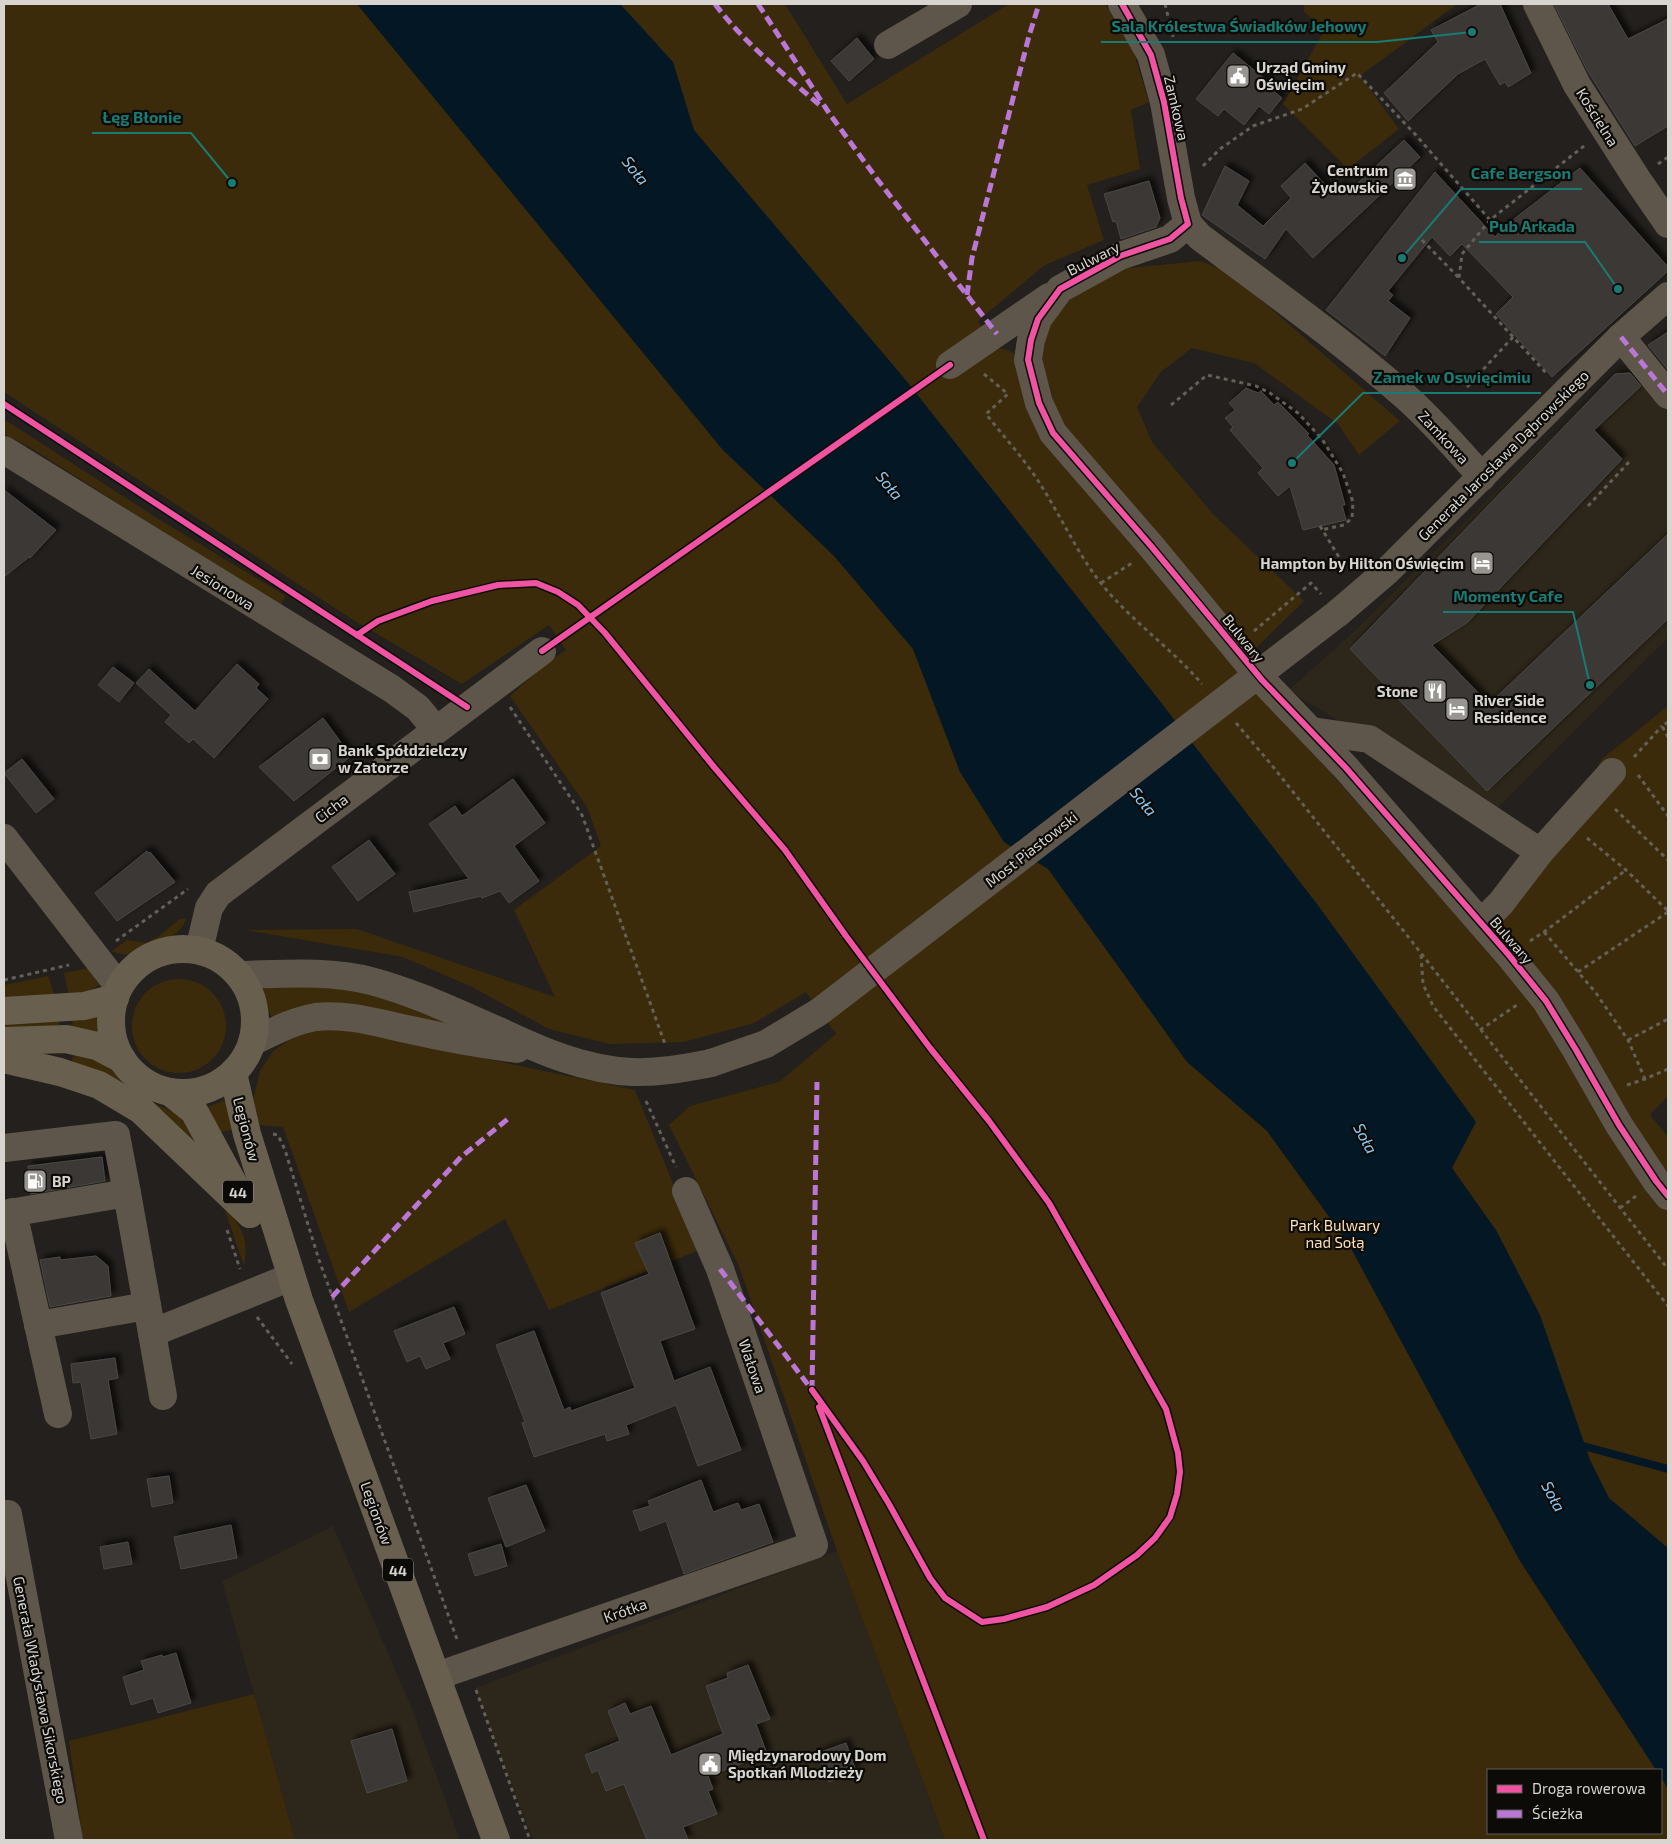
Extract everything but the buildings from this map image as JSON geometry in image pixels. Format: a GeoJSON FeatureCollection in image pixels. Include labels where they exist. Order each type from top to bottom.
{"type":"FeatureCollection","features":[{"type":"Feature","properties":{"kind":"main road","name":"44"},"geometry":{"type":"LineString","coordinates":[[175,949],[199,950],[221,959],[239,975],[250,994],[255,1015],[252,1042],[247,1054],[233,1073],[206,1089],[188,1093],[170,1092],[151,1086],[134,1074],[122,1059],[113,1039],[111,1018],[119,990],[134,969],[153,956],[175,949]]}},
{"type":"Feature","properties":{"kind":"main road","name":"44"},"geometry":{"type":"LineString","coordinates":[[4,1011],[84,1006],[119,990]]}},
{"type":"Feature","properties":{"kind":"main road","name":"44"},"geometry":{"type":"LineString","coordinates":[[4,1041],[66,1039],[97,1046],[122,1059]]}},
{"type":"Feature","properties":{"kind":"main road"},"geometry":{"type":"LineString","coordinates":[[4,1059],[60,1072],[99,1085],[141,1110],[250,1214]]}},
{"type":"Feature","properties":{"kind":"main road","name":"Legionów"},"geometry":{"type":"LineString","coordinates":[[233,1073],[247,1134],[292,1289],[437,1676],[496,1840]]}},
{"type":"Feature","properties":{"kind":"main road","name":"Legionów"},"geometry":{"type":"LineString","coordinates":[[170,1092],[194,1112],[292,1289]]}},
{"type":"Feature","properties":{"kind":"street"},"geometry":{"type":"LineString","coordinates":[[888,45],[958,4]]}},
{"type":"Feature","properties":{"kind":"street","name":"Zamkowa"},"geometry":{"type":"LineString","coordinates":[[1122,4],[1151,55],[1164,102],[1181,198],[1188,224],[1200,237],[1334,338],[1407,398],[1482,477]]}},
{"type":"Feature","properties":{"kind":"street","name":"Kościelna"},"geometry":{"type":"LineString","coordinates":[[1537,4],[1578,84],[1637,179],[1668,224]]}},
{"type":"Feature","properties":{"kind":"street","name":"Bulwary"},"geometry":{"type":"LineString","coordinates":[[1188,224],[1170,239],[1120,256],[1060,289],[1038,319],[1031,340],[1028,360],[1039,403],[1053,433],[1262,680],[1311,731],[1481,923],[1546,1002],[1600,1093],[1656,1181],[1668,1196]]}},
{"type":"Feature","properties":{"kind":"street"},"geometry":{"type":"LineString","coordinates":[[950,365],[1060,289]]}},
{"type":"Feature","properties":{"kind":"street","name":"Generała Jarosława Dąbrowskiego"},"geometry":{"type":"LineString","coordinates":[[1331,605],[1387,571],[1621,337],[1668,296]]}},
{"type":"Feature","properties":{"kind":"street"},"geometry":{"type":"LineString","coordinates":[[1621,337],[1668,395]]}},
{"type":"Feature","properties":{"kind":"street","name":"Jesionowa"},"geometry":{"type":"LineString","coordinates":[[4,450],[392,689],[418,708],[436,730]]}},
{"type":"Feature","properties":{"kind":"street","name":"Most Piastowski"},"geometry":{"type":"LineString","coordinates":[[548,1054],[587,1065],[631,1072],[670,1071],[711,1063],[766,1044],[819,1012],[1331,605]]}},
{"type":"Feature","properties":{"kind":"street","name":"Cicha"},"geometry":{"type":"LineString","coordinates":[[199,950],[209,908],[218,894],[542,651]]}},
{"type":"Feature","properties":{"kind":"street"},"geometry":{"type":"LineString","coordinates":[[1311,731],[1369,739],[1540,852]]}},
{"type":"Feature","properties":{"kind":"street"},"geometry":{"type":"LineString","coordinates":[[1481,923],[1501,903],[1540,852],[1568,820],[1623,771]]}},
{"type":"Feature","properties":{"kind":"street"},"geometry":{"type":"LineString","coordinates":[[4,838],[113,979],[119,990]]}},
{"type":"Feature","properties":{"kind":"street"},"geometry":{"type":"LineString","coordinates":[[239,975],[318,973],[372,981],[414,995],[548,1054]]}},
{"type":"Feature","properties":{"kind":"street"},"geometry":{"type":"LineString","coordinates":[[252,1042],[288,1024],[318,1017],[348,1017],[470,1043],[548,1054]]}},
{"type":"Feature","properties":{"kind":"street"},"geometry":{"type":"LineString","coordinates":[[4,1148],[116,1135],[163,1396]]}},
{"type":"Feature","properties":{"kind":"street","name":"Wałowa"},"geometry":{"type":"LineString","coordinates":[[686,1190],[720,1268],[814,1545]]}},
{"type":"Feature","properties":{"kind":"street"},"geometry":{"type":"LineString","coordinates":[[58,1414],[38,1325],[8,1213],[127,1193]]}},
{"type":"Feature","properties":{"kind":"street"},"geometry":{"type":"LineString","coordinates":[[152,1333],[248,1294],[292,1289]]}},
{"type":"Feature","properties":{"kind":"street"},"geometry":{"type":"LineString","coordinates":[[38,1325],[147,1306]]}},
{"type":"Feature","properties":{"kind":"street","name":"Generała Władysława Sikorskiego"},"geometry":{"type":"LineString","coordinates":[[4,1514],[8,1514],[70,1840]]}},
{"type":"Feature","properties":{"kind":"street","name":"Krótka"},"geometry":{"type":"LineString","coordinates":[[437,1676],[814,1545]]}},
{"type":"Feature","properties":{"kind":"path"},"geometry":{"type":"LineString","coordinates":[[1202,167],[1220,149],[1252,126],[1302,109],[1357,74],[1414,133],[1490,220]]}},
{"type":"Feature","properties":{"kind":"path"},"geometry":{"type":"LineString","coordinates":[[1459,278],[1462,254],[1490,220],[1606,129]]}},
{"type":"Feature","properties":{"kind":"path"},"geometry":{"type":"LineString","coordinates":[[1422,240],[1565,392]]}},
{"type":"Feature","properties":{"kind":"path"},"geometry":{"type":"LineString","coordinates":[[1467,387],[1513,337]]}},
{"type":"Feature","properties":{"kind":"path"},"geometry":{"type":"LineString","coordinates":[[1171,405],[1207,375],[1256,386],[1270,393],[1298,413],[1322,439],[1343,473],[1353,502],[1352,518],[1344,524],[1320,528],[1342,562]]}},
{"type":"Feature","properties":{"kind":"path"},"geometry":{"type":"LineString","coordinates":[[1008,394],[986,414],[1041,484],[1080,552],[1101,583],[1122,606],[1185,664],[1204,686]]}},
{"type":"Feature","properties":{"kind":"path"},"geometry":{"type":"LineString","coordinates":[[1588,506],[1629,462]]}},
{"type":"Feature","properties":{"kind":"path"},"geometry":{"type":"LineString","coordinates":[[1101,583],[1134,561]]}},
{"type":"Feature","properties":{"kind":"path"},"geometry":{"type":"LineString","coordinates":[[1235,646],[1312,583],[1331,605]]}},
{"type":"Feature","properties":{"kind":"path"},"geometry":{"type":"LineString","coordinates":[[496,686],[582,815],[668,1051]]}},
{"type":"Feature","properties":{"kind":"path"},"geometry":{"type":"LineString","coordinates":[[1234,721],[1277,771],[1668,1269]]}},
{"type":"Feature","properties":{"kind":"path"},"geometry":{"type":"LineString","coordinates":[[1668,722],[1662,726],[1668,736]]}},
{"type":"Feature","properties":{"kind":"path"},"geometry":{"type":"LineString","coordinates":[[1623,771],[1668,816]]}},
{"type":"Feature","properties":{"kind":"path"},"geometry":{"type":"LineString","coordinates":[[1614,808],[1668,860]]}},
{"type":"Feature","properties":{"kind":"path"},"geometry":{"type":"LineString","coordinates":[[1568,820],[1626,870],[1668,911],[1578,972]]}},
{"type":"Feature","properties":{"kind":"path"},"geometry":{"type":"LineString","coordinates":[[1626,870],[1544,932],[1596,993],[1628,1040],[1645,1079],[1668,1069]]}},
{"type":"Feature","properties":{"kind":"path"},"geometry":{"type":"LineString","coordinates":[[174,900],[189,888]]}},
{"type":"Feature","properties":{"kind":"path"},"geometry":{"type":"LineString","coordinates":[[1421,954],[1423,984],[1433,1006],[1668,1306]]}},
{"type":"Feature","properties":{"kind":"path"},"geometry":{"type":"LineString","coordinates":[[1480,1030],[1524,999]]}},
{"type":"Feature","properties":{"kind":"path"},"geometry":{"type":"LineString","coordinates":[[1628,1040],[1668,1019]]}},
{"type":"Feature","properties":{"kind":"path"},"geometry":{"type":"LineString","coordinates":[[646,1101],[664,1139]]}},
{"type":"Feature","properties":{"kind":"path"},"geometry":{"type":"LineString","coordinates":[[271,1134],[278,1135],[285,1150],[319,1260],[530,1840]]}},
{"type":"Feature","properties":{"kind":"path"},"geometry":{"type":"LineString","coordinates":[[227,1228],[256,1316],[292,1364]]}},
{"type":"Feature","properties":{"kind":"shaded area"},"geometry":{"type":"Polygon","coordinates":[[[1633,366],[1668,404],[1668,638],[1494,811],[1288,691],[1361,625],[1620,368],[1633,366]]]}},
{"type":"Feature","properties":{"kind":"shaded area"},"geometry":{"type":"Polygon","coordinates":[[[333,1526],[411,1706],[460,1840],[295,1840],[222,1581],[333,1526]]]}},
{"type":"Feature","properties":{"kind":"shaded area","name":"Międzynarodowy Dom Spotkań Mlodzieży"},"geometry":{"type":"Polygon","coordinates":[[[837,1551],[945,1840],[533,1840],[475,1688],[837,1551]]]}},
{"type":"Feature","properties":{"kind":"green space","name":"Park Bulwary nad Sołą"},"geometry":{"type":"Polygon","coordinates":[[[4,4],[357,4],[497,174],[658,45],[620,4],[785,4],[847,104],[1009,4],[1105,4],[1133,50],[1149,102],[1131,110],[1140,169],[1087,185],[1104,240],[1045,265],[978,321],[995,349],[1010,351],[1016,356],[1018,364],[1274,708],[1467,928],[1481,923],[1568,820],[1602,759],[1668,706],[1668,1096],[1650,1115],[1668,1137],[1668,1840],[945,1840],[837,1551],[739,1266],[669,1125],[690,1106],[779,1082],[836,1034],[806,992],[754,1023],[684,1042],[610,1044],[549,1029],[472,987],[403,957],[246,930],[357,929],[555,997],[514,910],[601,846],[587,807],[510,696],[548,662],[566,650],[549,625],[462,684],[350,618],[4,392],[4,4]]]}},
{"type":"Feature","properties":{"kind":"green space"},"geometry":{"type":"Polygon","coordinates":[[[1304,4],[1457,4],[1360,76],[1399,129],[1348,169],[1283,104],[1325,29],[1304,12],[1304,4]]]}},
{"type":"Feature","properties":{"kind":"green space"},"geometry":{"type":"Polygon","coordinates":[[[1201,261],[1230,273],[1400,421],[1359,455],[1338,424],[1254,363],[1192,348],[1161,372],[1137,407],[1152,442],[1213,514],[1304,601],[1253,651],[1060,423],[1042,362],[1047,328],[1066,301],[1119,269],[1201,261]]]}},
{"type":"Feature","properties":{"kind":"green space"},"geometry":{"type":"Polygon","coordinates":[[[4,419],[160,520],[286,596],[280,606],[31,448],[4,434],[4,419]]]}},
{"type":"Feature","properties":{"kind":"green space"},"geometry":{"type":"Polygon","coordinates":[[[180,919],[186,919],[180,930],[163,940],[131,954],[112,951],[127,940],[146,943],[159,936],[180,919]]]}},
{"type":"Feature","properties":{"kind":"green space"},"geometry":{"type":"Polygon","coordinates":[[[88,968],[99,985],[91,990],[69,996],[64,973],[88,968]]]}},
{"type":"Feature","properties":{"kind":"green space"},"geometry":{"type":"Polygon","coordinates":[[[48,976],[56,1000],[4,1003],[4,985],[48,976]]]}},
{"type":"Feature","properties":{"kind":"green space"},"geometry":{"type":"Polygon","coordinates":[[[179,979],[197,982],[212,993],[223,1008],[226,1026],[223,1044],[212,1059],[197,1070],[179,1073],[161,1070],[146,1059],[135,1044],[132,1026],[135,1008],[146,993],[161,982],[179,979]]]}},
{"type":"Feature","properties":{"kind":"green space"},"geometry":{"type":"Polygon","coordinates":[[[261,982],[379,990],[468,1026],[274,1022],[261,982]]]}},
{"type":"Feature","properties":{"kind":"green space"},"geometry":{"type":"Polygon","coordinates":[[[102,1014],[102,1038],[72,1030],[73,1018],[102,1014]]]}},
{"type":"Feature","properties":{"kind":"green space"},"geometry":{"type":"Polygon","coordinates":[[[59,1020],[59,1031],[4,1031],[4,1021],[59,1020]]]}},
{"type":"Feature","properties":{"kind":"green space"},"geometry":{"type":"Polygon","coordinates":[[[339,1028],[635,1090],[700,1250],[549,1310],[505,1219],[349,1312],[283,1127],[259,1125],[253,1101],[260,1071],[274,1050],[302,1032],[339,1028]]]}},
{"type":"Feature","properties":{"kind":"green space"},"geometry":{"type":"Polygon","coordinates":[[[75,1048],[113,1069],[128,1087],[144,1099],[174,1112],[187,1122],[200,1138],[188,1144],[71,1065],[75,1048]]]}},
{"type":"Feature","properties":{"kind":"green space"},"geometry":{"type":"Polygon","coordinates":[[[227,1099],[235,1129],[218,1133],[205,1108],[227,1099]]]}},
{"type":"Feature","properties":{"kind":"green space"},"geometry":{"type":"Polygon","coordinates":[[[224,1207],[240,1227],[243,1234],[246,1248],[244,1266],[224,1207]]]}},
{"type":"Feature","properties":{"kind":"green space"},"geometry":{"type":"Polygon","coordinates":[[[254,1694],[295,1840],[83,1840],[69,1741],[254,1694]]]}},
{"type":"Feature","properties":{"kind":"water","name":"Soła"},"geometry":{"type":"Polygon","coordinates":[[[357,4],[620,4],[673,62],[694,130],[904,378],[1159,700],[1317,904],[1476,1122],[1452,1168],[1496,1230],[1540,1315],[1590,1460],[1609,1498],[1668,1548],[1668,1789],[1662,1779],[1662,1769],[1655,1769],[1520,1561],[1348,1243],[1267,1131],[1187,1062],[1048,869],[1004,842],[960,772],[913,649],[834,556],[722,449],[357,4]]]}},
{"type":"Feature","properties":{"kind":"waterway"},"geometry":{"type":"LineString","coordinates":[[1576,1444],[1668,1469]]}},
{"type":"Feature","properties":{"kind":"marked path"},"geometry":{"type":"LineString","coordinates":[[715,4],[752,45],[822,107]]}},
{"type":"Feature","properties":{"kind":"marked path"},"geometry":{"type":"LineString","coordinates":[[758,4],[829,113],[877,179],[997,334]]}},
{"type":"Feature","properties":{"kind":"marked path"},"geometry":{"type":"LineString","coordinates":[[967,295],[972,258],[1029,36],[1039,4]]}},
{"type":"Feature","properties":{"kind":"marked path"},"geometry":{"type":"LineString","coordinates":[[1621,337],[1668,395]]}},
{"type":"Feature","properties":{"kind":"marked path"},"geometry":{"type":"LineString","coordinates":[[812,1390],[817,1082]]}},
{"type":"Feature","properties":{"kind":"marked path"},"geometry":{"type":"LineString","coordinates":[[332,1297],[461,1157],[509,1118]]}},
{"type":"Feature","properties":{"kind":"marked path"},"geometry":{"type":"LineString","coordinates":[[720,1269],[812,1390]]}},
{"type":"Feature","properties":{"kind":"cycle path"},"geometry":{"type":"LineString","coordinates":[[1122,4],[1151,55],[1164,102],[1181,198],[1188,224],[1170,239],[1120,256],[1060,289],[1038,319],[1031,340],[1028,360],[1039,403],[1053,433],[1151,546],[1262,680],[1346,768],[1508,954],[1546,1001],[1619,1125],[1668,1196]]}},
{"type":"Feature","properties":{"kind":"cycle path"},"geometry":{"type":"LineString","coordinates":[[542,651],[950,365]]}},
{"type":"Feature","properties":{"kind":"cycle path"},"geometry":{"type":"LineString","coordinates":[[4,404],[467,707]]}},
{"type":"Feature","properties":{"kind":"cycle path"},"geometry":{"type":"LineString","coordinates":[[357,635],[378,621],[432,601],[498,585],[536,583],[558,592],[578,605],[605,633],[714,767],[785,850],[846,936],[930,1048],[989,1121],[1049,1203],[1166,1409],[1178,1453],[1180,1472],[1177,1494],[1170,1517],[1155,1538],[1137,1555],[1094,1585],[1047,1607],[1004,1619],[982,1622],[945,1598],[930,1578],[863,1461],[812,1390]]}},
{"type":"Feature","properties":{"kind":"cycle path"},"geometry":{"type":"LineString","coordinates":[[819,1407],[984,1840]]}},
{"type":"Feature","properties":{"kind":"place","name":"Sala Królestwa Świadków Jehowy"},"geometry":{"type":"Point","coordinates":[1472,32]}},
{"type":"Feature","properties":{"kind":"place","name":"Urząd Gminy Oświęcim"},"geometry":{"type":"Point","coordinates":[1238,76]}},
{"type":"Feature","properties":{"kind":"place","name":"Centrum Żydowskie"},"geometry":{"type":"Point","coordinates":[1405,179]}},
{"type":"Feature","properties":{"kind":"place","name":"Łęg Błonie"},"geometry":{"type":"Point","coordinates":[232,183]}},
{"type":"Feature","properties":{"kind":"place","name":"Cafe Bergson"},"geometry":{"type":"Point","coordinates":[1402,258]}},
{"type":"Feature","properties":{"kind":"place","name":"Pub Arkada"},"geometry":{"type":"Point","coordinates":[1618,289]}},
{"type":"Feature","properties":{"kind":"place","name":"Zamek w Oswięcimiu"},"geometry":{"type":"Point","coordinates":[1292,463]}},
{"type":"Feature","properties":{"kind":"place","name":"Hampton by Hilton Oświęcim"},"geometry":{"type":"Point","coordinates":[1482,563]}},
{"type":"Feature","properties":{"kind":"place","name":"Momenty Cafe"},"geometry":{"type":"Point","coordinates":[1590,685]}},
{"type":"Feature","properties":{"kind":"place","name":"Stone"},"geometry":{"type":"Point","coordinates":[1435,691]}},
{"type":"Feature","properties":{"kind":"place","name":"River Side Residence"},"geometry":{"type":"Point","coordinates":[1457,709]}},
{"type":"Feature","properties":{"kind":"place","name":"Bank Spółdzielczy w Zatorze"},"geometry":{"type":"Point","coordinates":[320,759]}},
{"type":"Feature","properties":{"kind":"place","name":"BP"},"geometry":{"type":"Point","coordinates":[35,1181]}},
{"type":"Feature","properties":{"kind":"place","name":"Międzynarodowy Dom Spotkań Mlodzieży"},"geometry":{"type":"Point","coordinates":[710,1764]}}]}
